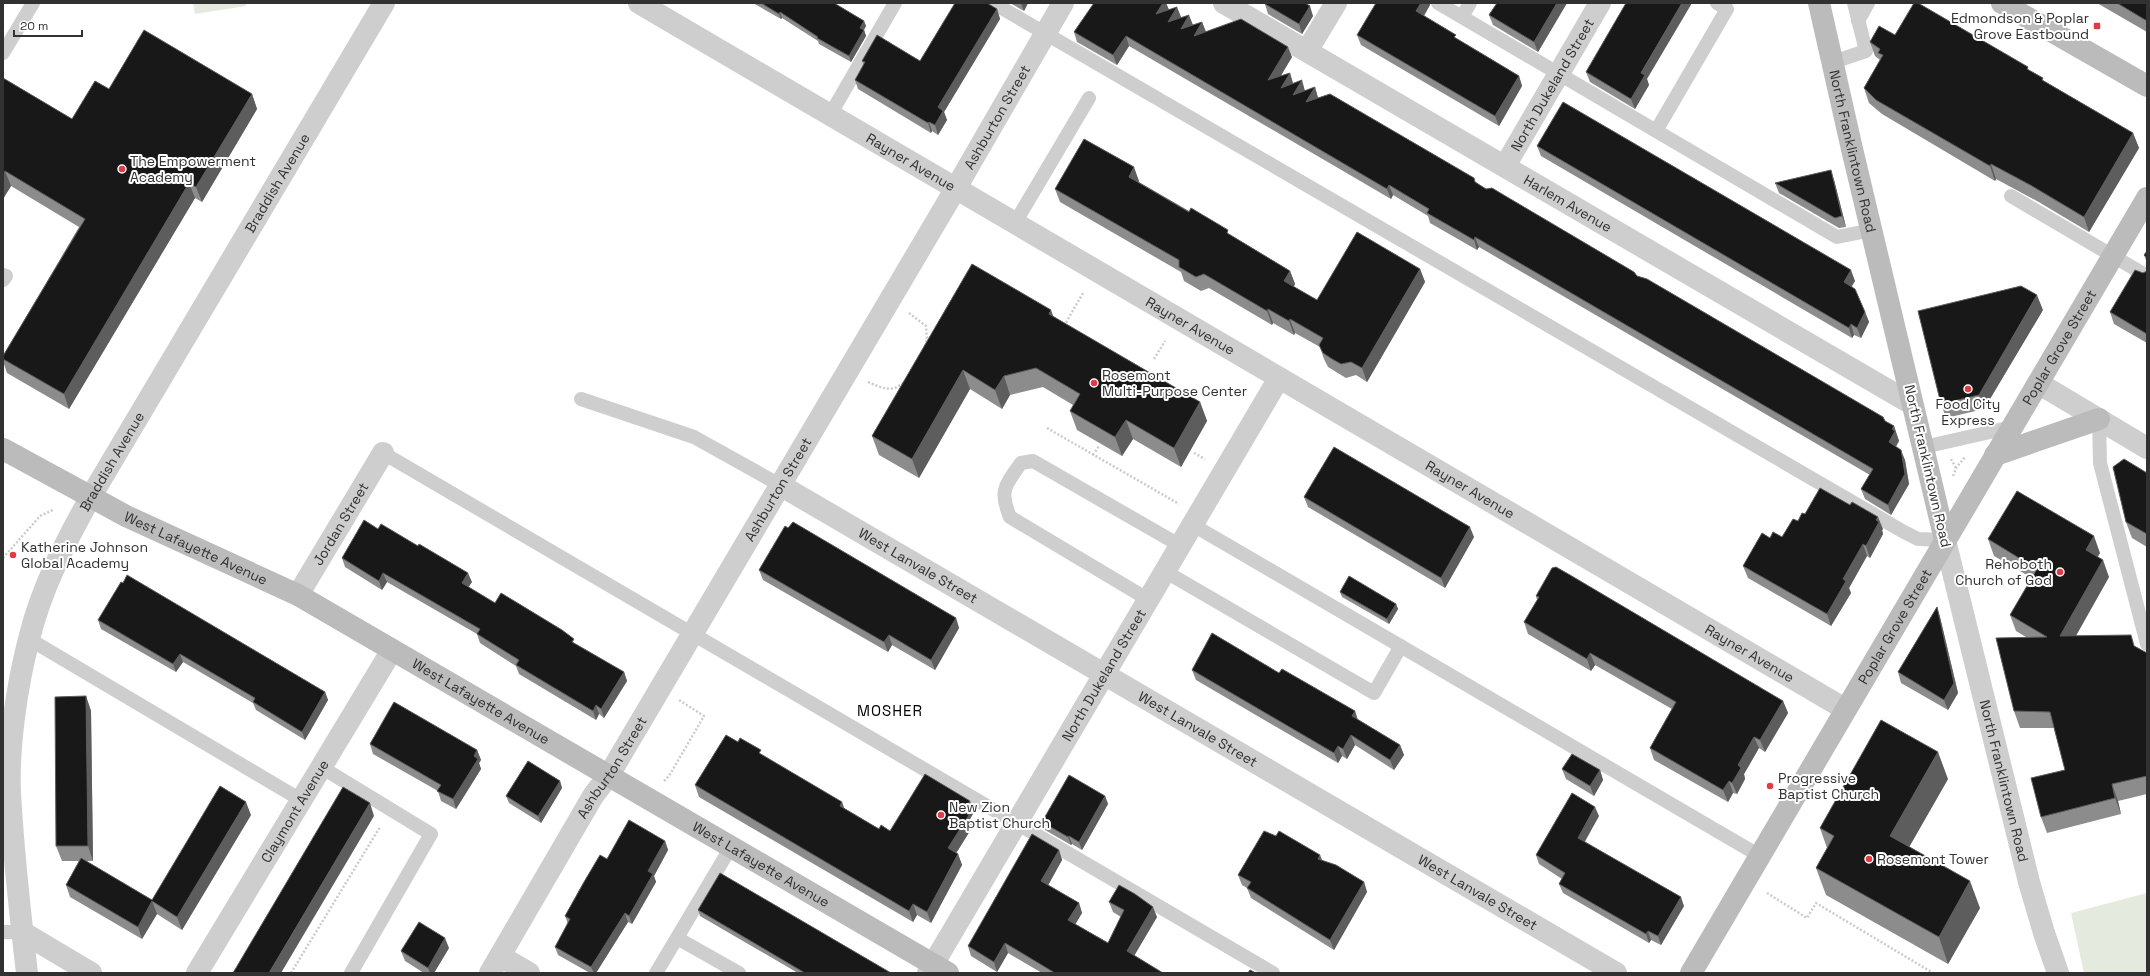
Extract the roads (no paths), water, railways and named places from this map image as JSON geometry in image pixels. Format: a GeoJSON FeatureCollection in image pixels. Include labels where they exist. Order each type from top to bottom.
{"type":"FeatureCollection","features":[{"type":"Feature","properties":{"kind":"main road","name":"North Franklintown Road"},"geometry":{"type":"LineString","coordinates":[[1819,3],[1945,540]]}},
{"type":"Feature","properties":{"kind":"main road"},"geometry":{"type":"LineString","coordinates":[[2002,3],[2147,86]]}},
{"type":"Feature","properties":{"kind":"main road","name":"Poplar Grove Street"},"geometry":{"type":"LineString","coordinates":[[1691,973],[2147,198]]}},
{"type":"Feature","properties":{"kind":"main road"},"geometry":{"type":"LineString","coordinates":[[1995,455],[2099,419]]}},
{"type":"Feature","properties":{"kind":"main road","name":"West Lafayette Avenue"},"geometry":{"type":"LineString","coordinates":[[3,449],[90,498],[298,595],[609,775],[937,970]]}},
{"type":"Feature","properties":{"kind":"street","name":"Braddish Avenue"},"geometry":{"type":"LineString","coordinates":[[27,973],[12,932],[10,791],[13,735],[20,682],[29,639],[48,582],[69,535],[90,498],[384,3]]}},
{"type":"Feature","properties":{"kind":"street","name":"Rayner Avenue"},"geometry":{"type":"LineString","coordinates":[[639,3],[1845,709]]}},
{"type":"Feature","properties":{"kind":"street","name":"Ashburton Street"},"geometry":{"type":"LineString","coordinates":[[495,964],[593,796],[609,775],[693,634],[956,188],[1063,3]]}},
{"type":"Feature","properties":{"kind":"street","name":"Harlem Avenue"},"geometry":{"type":"LineString","coordinates":[[1224,3],[1912,404]]}},
{"type":"Feature","properties":{"kind":"street"},"geometry":{"type":"LineString","coordinates":[[1307,52],[1336,3]]}},
{"type":"Feature","properties":{"kind":"street","name":"North Dukeland Street"},"geometry":{"type":"LineString","coordinates":[[1505,166],[1600,3]]}},
{"type":"Feature","properties":{"kind":"street","name":"North Dukeland Street"},"geometry":{"type":"LineString","coordinates":[[937,970],[1017,823],[1166,572],[1180,546],[1188,515],[1279,378]]}},
{"type":"Feature","properties":{"kind":"street"},"geometry":{"type":"LineString","coordinates":[[2038,383],[2147,448]]}},
{"type":"Feature","properties":{"kind":"street","name":"Jordan Street"},"geometry":{"type":"LineString","coordinates":[[298,595],[383,454]]}},
{"type":"Feature","properties":{"kind":"street","name":"West Lanvale Street"},"geometry":{"type":"LineString","coordinates":[[780,485],[1616,973]]}},
{"type":"Feature","properties":{"kind":"street","name":"North Franklintown Road"},"geometry":{"type":"LineString","coordinates":[[1945,540],[2029,882],[2044,934],[2058,973]]}},
{"type":"Feature","properties":{"kind":"street","name":"Claymont Avenue"},"geometry":{"type":"LineString","coordinates":[[197,973],[392,650]]}},
{"type":"Feature","properties":{"kind":"street"},"geometry":{"type":"LineString","coordinates":[[12,932],[91,973]]}},
{"type":"Feature","properties":{"kind":"street"},"geometry":{"type":"LineString","coordinates":[[495,964],[529,973]]}},
{"type":"Feature","properties":{"kind":"lane"},"geometry":{"type":"LineString","coordinates":[[3,53],[33,3]]}},
{"type":"Feature","properties":{"kind":"lane"},"geometry":{"type":"LineString","coordinates":[[830,115],[895,3]]}},
{"type":"Feature","properties":{"kind":"lane"},"geometry":{"type":"LineString","coordinates":[[993,3],[1904,532],[1918,539],[1945,540]]}},
{"type":"Feature","properties":{"kind":"lane"},"geometry":{"type":"LineString","coordinates":[[1438,3],[1837,237],[1872,230]]}},
{"type":"Feature","properties":{"kind":"lane"},"geometry":{"type":"LineString","coordinates":[[1462,17],[1470,3]]}},
{"type":"Feature","properties":{"kind":"lane"},"geometry":{"type":"LineString","coordinates":[[1656,131],[1727,9],[1716,3]]}},
{"type":"Feature","properties":{"kind":"lane"},"geometry":{"type":"LineString","coordinates":[[1833,62],[1866,51],[1854,3]]}},
{"type":"Feature","properties":{"kind":"lane"},"geometry":{"type":"LineString","coordinates":[[1858,21],[1868,3]]}},
{"type":"Feature","properties":{"kind":"lane"},"geometry":{"type":"LineString","coordinates":[[1015,223],[1089,98]]}},
{"type":"Feature","properties":{"kind":"lane"},"geometry":{"type":"LineString","coordinates":[[2011,196],[2147,276]]}},
{"type":"Feature","properties":{"kind":"lane"},"geometry":{"type":"LineString","coordinates":[[3,275],[6,276],[3,280]]}},
{"type":"Feature","properties":{"kind":"lane"},"geometry":{"type":"LineString","coordinates":[[581,399],[694,437],[780,485]]}},
{"type":"Feature","properties":{"kind":"lane"},"geometry":{"type":"LineString","coordinates":[[2099,419],[2100,463],[2147,644]]}},
{"type":"Feature","properties":{"kind":"lane"},"geometry":{"type":"LineString","coordinates":[[1924,447],[2012,427]]}},
{"type":"Feature","properties":{"kind":"lane"},"geometry":{"type":"LineString","coordinates":[[383,454],[1273,973]]}},
{"type":"Feature","properties":{"kind":"lane"},"geometry":{"type":"LineString","coordinates":[[1149,600],[1010,517],[1003,500],[1007,483],[1021,463],[1033,461],[1180,546]]}},
{"type":"Feature","properties":{"kind":"lane"},"geometry":{"type":"LineString","coordinates":[[1188,515],[1401,646],[1760,856]]}},
{"type":"Feature","properties":{"kind":"lane"},"geometry":{"type":"LineString","coordinates":[[1166,572],[1374,693],[1401,646]]}},
{"type":"Feature","properties":{"kind":"lane"},"geometry":{"type":"LineString","coordinates":[[29,639],[301,800]]}},
{"type":"Feature","properties":{"kind":"lane"},"geometry":{"type":"LineString","coordinates":[[321,767],[431,834],[351,973]]}},
{"type":"Feature","properties":{"kind":"lane"},"geometry":{"type":"LineString","coordinates":[[656,973],[731,847]]}},
{"type":"Feature","properties":{"kind":"lane"},"geometry":{"type":"LineString","coordinates":[[677,938],[739,973]]}},
{"type":"Feature","properties":{"kind":"place","name":"Edmondson & Poplar Grove Eastbound"},"geometry":{"type":"Point","coordinates":[2097,26]}},
{"type":"Feature","properties":{"kind":"place","name":"The Empowerment Academy"},"geometry":{"type":"Point","coordinates":[122,169]}},
{"type":"Feature","properties":{"kind":"place","name":"Rosemont Multi-Purpose Center"},"geometry":{"type":"Point","coordinates":[1094,383]}},
{"type":"Feature","properties":{"kind":"place","name":"Food City Express"},"geometry":{"type":"Point","coordinates":[1968,389]}},
{"type":"Feature","properties":{"kind":"place","name":"Katherine Johnson Global Academy"},"geometry":{"type":"Point","coordinates":[13,555]}},
{"type":"Feature","properties":{"kind":"place","name":"Rehoboth Church of God"},"geometry":{"type":"Point","coordinates":[2060,572]}},
{"type":"Feature","properties":{"kind":"place","name":"Progressive Baptist Church"},"geometry":{"type":"Point","coordinates":[1770,786]}},
{"type":"Feature","properties":{"kind":"place","name":"New Zion Baptist Church"},"geometry":{"type":"Point","coordinates":[941,815]}},
{"type":"Feature","properties":{"kind":"place","name":"Rosemont Tower"},"geometry":{"type":"Point","coordinates":[1869,859]}},
{"type":"Feature","properties":{"kind":"district","name":"MOSHER"},"geometry":{"type":"Point","coordinates":[890,711]}}]}
